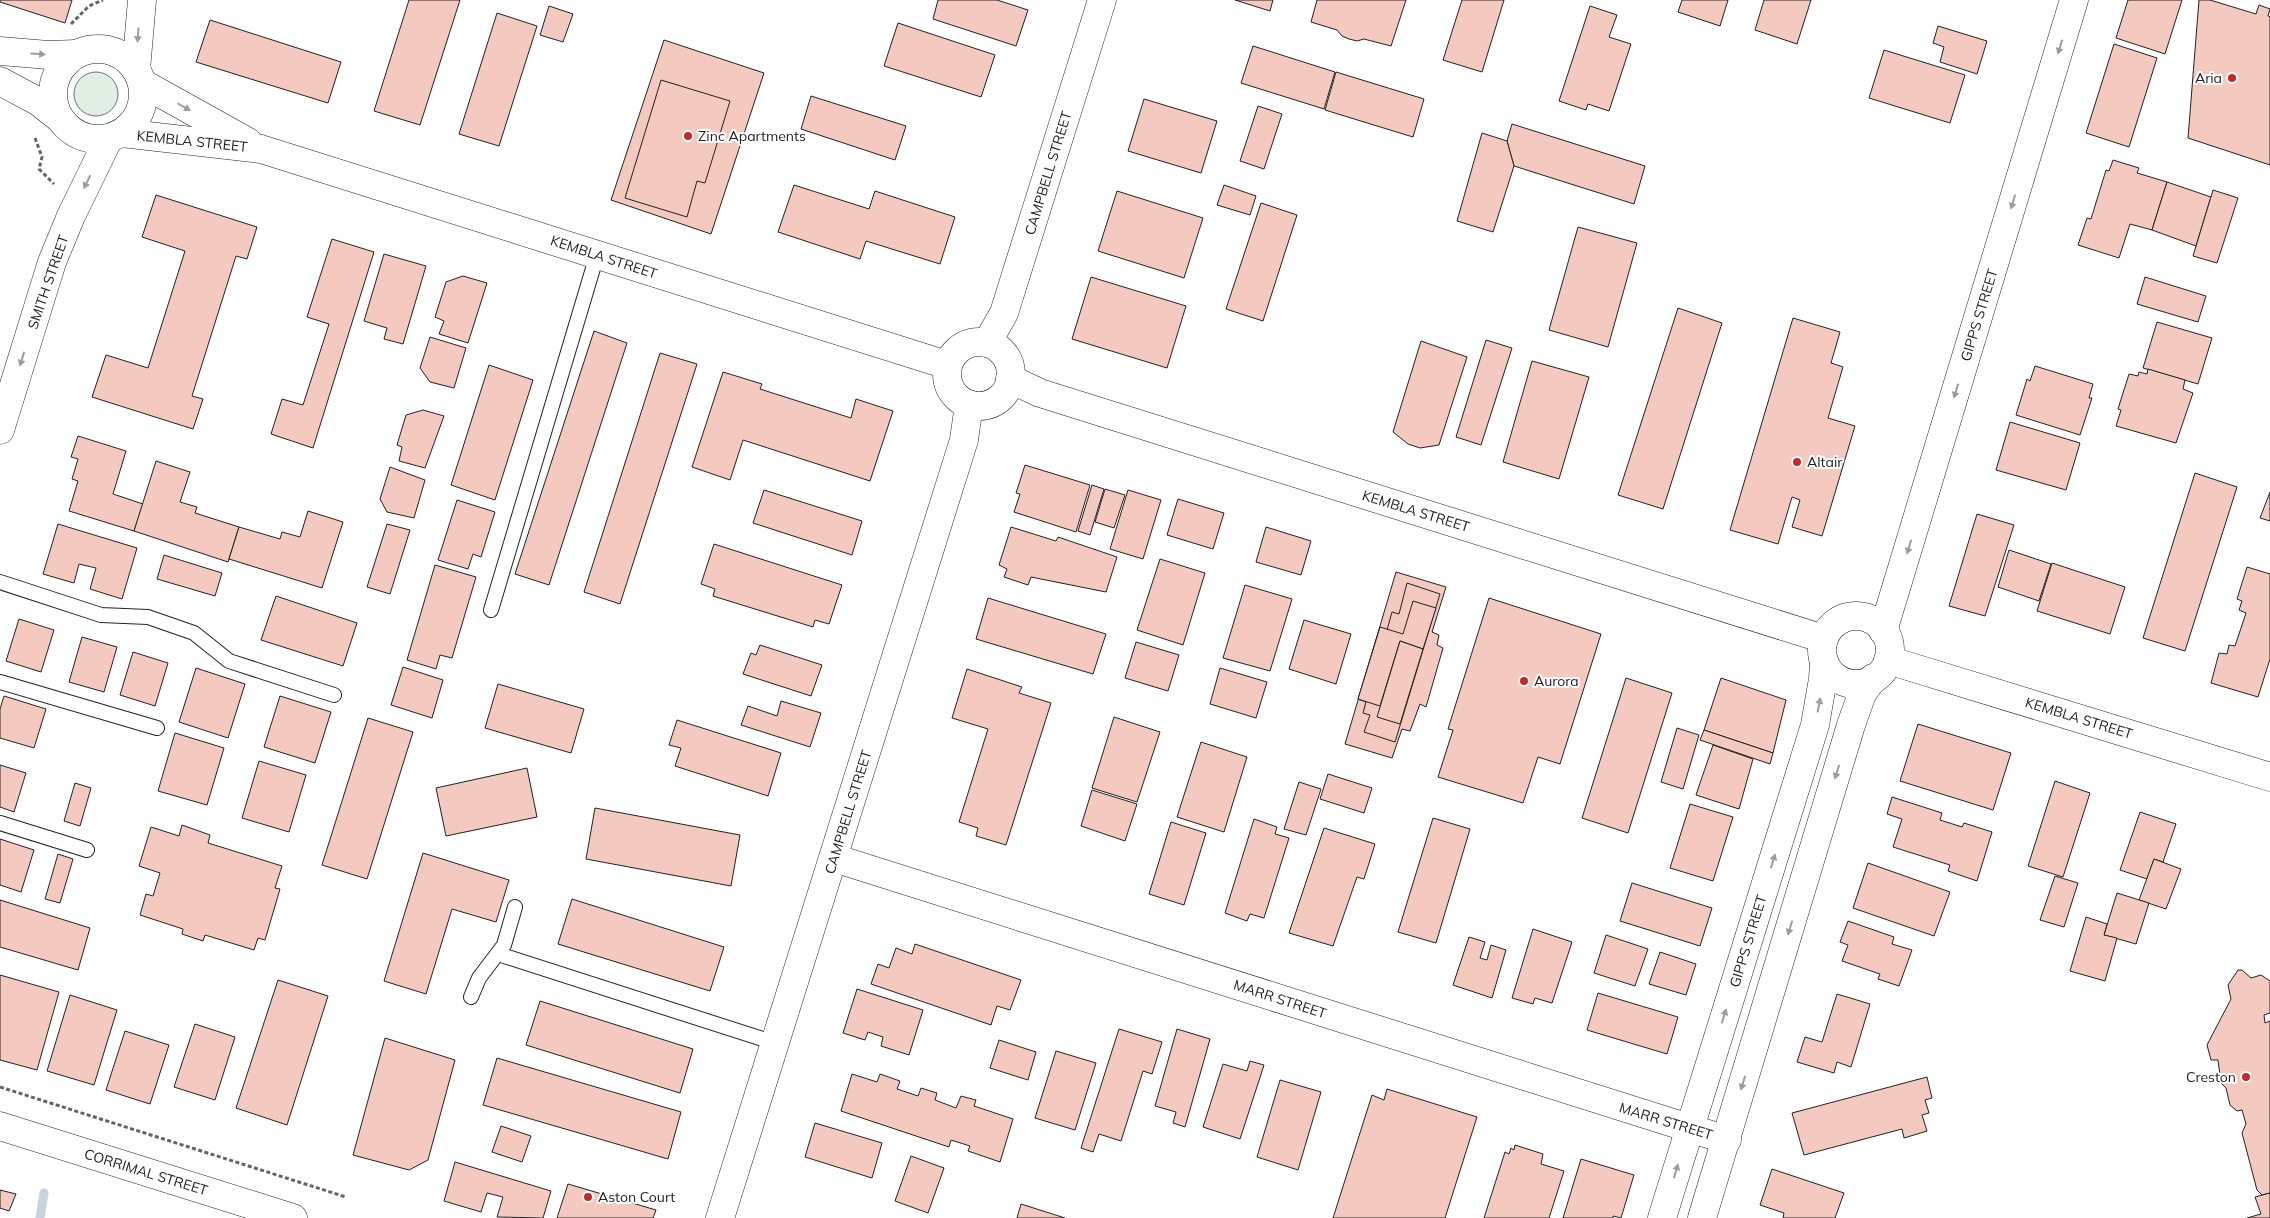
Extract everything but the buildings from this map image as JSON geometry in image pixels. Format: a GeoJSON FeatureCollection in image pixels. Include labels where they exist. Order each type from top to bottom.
{"type":"FeatureCollection","features":[{"type":"Feature","properties":{"kind":"street"},"geometry":{"type":"LineString","coordinates":[[0,81],[39,102],[58,117],[67,128],[79,136],[94,140],[116,136],[133,123],[140,111],[143,97],[139,76],[142,0]]}},
{"type":"Feature","properties":{"kind":"street","name":"CAMPBELL STREET"},"geometry":{"type":"LineString","coordinates":[[988,343],[1004,313],[1102,0]]}},
{"type":"Feature","properties":{"kind":"street","name":"GIPPS STREET"},"geometry":{"type":"LineString","coordinates":[[1883,631],[2074,0]]}},
{"type":"Feature","properties":{"kind":"street"},"geometry":{"type":"LineString","coordinates":[[58,117],[53,103],[56,75],[64,63],[76,54],[89,49],[116,52],[128,59],[139,76]]}},
{"type":"Feature","properties":{"kind":"street"},"geometry":{"type":"LineString","coordinates":[[0,51],[76,54]]}},
{"type":"Feature","properties":{"kind":"street","name":"KEMBLA STREET"},"geometry":{"type":"LineString","coordinates":[[139,76],[261,149]]}},
{"type":"Feature","properties":{"kind":"street","name":"KEMBLA STREET"},"geometry":{"type":"LineString","coordinates":[[116,136],[261,149],[948,365]]}},
{"type":"Feature","properties":{"kind":"street","name":"SMITH STREET"},"geometry":{"type":"LineString","coordinates":[[0,430],[52,262],[71,216],[116,136]]}},
{"type":"Feature","properties":{"kind":"street"},"geometry":{"type":"LineString","coordinates":[[970,343],[988,343],[1001,350],[1008,360],[1010,379],[1007,389],[993,402],[984,406],[969,404],[955,396],[950,387],[946,376],[948,365],[952,355],[960,347],[970,343]]}},
{"type":"Feature","properties":{"kind":"street","name":"KEMBLA STREET"},"geometry":{"type":"LineString","coordinates":[[1010,379],[1040,394],[1824,650]]}},
{"type":"Feature","properties":{"kind":"street","name":"CAMPBELL STREET"},"geometry":{"type":"LineString","coordinates":[[720,1218],[964,440],[969,404]]}},
{"type":"Feature","properties":{"kind":"street"},"geometry":{"type":"LineString","coordinates":[[1702,1218],[1851,725],[1862,694],[1880,669],[1890,648],[1883,631],[1872,620],[1860,616],[1848,616],[1837,621],[1829,629],[1824,650],[1836,678],[1856,684],[1880,669]]}},
{"type":"Feature","properties":{"kind":"street","name":"GIPPS STREET"},"geometry":{"type":"LineString","coordinates":[[1662,1218],[1815,726],[1823,679],[1824,650]]}},
{"type":"Feature","properties":{"kind":"street","name":"KEMBLA STREET"},"geometry":{"type":"LineString","coordinates":[[1880,669],[2270,777]]}},
{"type":"Feature","properties":{"kind":"street","name":"MARR STREET"},"geometry":{"type":"LineString","coordinates":[[834,858],[1726,1140]]}},
{"type":"Feature","properties":{"kind":"street","name":"CORRIMAL STREET"},"geometry":{"type":"LineString","coordinates":[[0,1126],[293,1218]]}},
{"type":"Feature","properties":{"kind":"lane"},"geometry":{"type":"LineString","coordinates":[[491,610],[597,255]]}},
{"type":"Feature","properties":{"kind":"lane"},"geometry":{"type":"LineString","coordinates":[[0,582],[101,615],[148,618],[194,633],[229,661],[334,695]]}},
{"type":"Feature","properties":{"kind":"lane"},"geometry":{"type":"LineString","coordinates":[[0,682],[157,728]]}},
{"type":"Feature","properties":{"kind":"lane"},"geometry":{"type":"LineString","coordinates":[[0,823],[87,850]]}},
{"type":"Feature","properties":{"kind":"lane"},"geometry":{"type":"LineString","coordinates":[[471,997],[479,978],[504,945],[515,907]]}},
{"type":"Feature","properties":{"kind":"lane"},"geometry":{"type":"LineString","coordinates":[[498,954],[775,1043]]}},
{"type":"Feature","properties":{"kind":"path"},"geometry":{"type":"LineString","coordinates":[[89,6],[103,0]]}},
{"type":"Feature","properties":{"kind":"path"},"geometry":{"type":"LineString","coordinates":[[33,133],[42,157],[39,169],[59,189]]}},
{"type":"Feature","properties":{"kind":"path"},"geometry":{"type":"LineString","coordinates":[[0,1087],[346,1197]]}},
{"type":"Feature","properties":{"kind":"green space"},"geometry":{"type":"Polygon","coordinates":[[[92,72],[100,72],[112,78],[118,94],[112,110],[100,116],[92,116],[80,110],[74,98],[74,90],[80,78],[92,72]]]}},
{"type":"Feature","properties":{"kind":"waterway"},"geometry":{"type":"LineString","coordinates":[[40,1218],[44,1193]]}},
{"type":"Feature","properties":{"kind":"place","name":"Aria"},"geometry":{"type":"Point","coordinates":[2232,78]}},
{"type":"Feature","properties":{"kind":"place","name":"Zinc Apartments"},"geometry":{"type":"Point","coordinates":[688,136]}},
{"type":"Feature","properties":{"kind":"place","name":"Altair"},"geometry":{"type":"Point","coordinates":[1797,462]}},
{"type":"Feature","properties":{"kind":"place","name":"Aurora"},"geometry":{"type":"Point","coordinates":[1524,681]}},
{"type":"Feature","properties":{"kind":"place","name":"Creston"},"geometry":{"type":"Point","coordinates":[2246,1077]}},
{"type":"Feature","properties":{"kind":"place","name":"Aston Court"},"geometry":{"type":"Point","coordinates":[588,1197]}}]}
